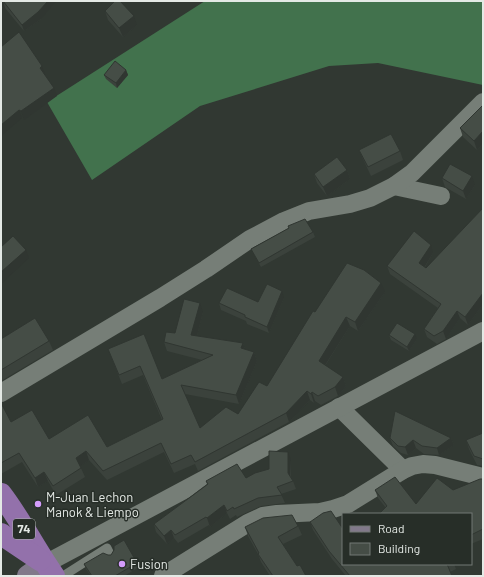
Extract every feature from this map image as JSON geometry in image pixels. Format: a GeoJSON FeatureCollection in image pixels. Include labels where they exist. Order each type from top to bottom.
{"type":"FeatureCollection","features":[{"type":"Feature","properties":{"kind":"highway","name":"74"},"geometry":{"type":"LineString","coordinates":[[1,494],[12,509],[48,573]]}},
{"type":"Feature","properties":{"kind":"highway","name":"74"},"geometry":{"type":"LineString","coordinates":[[1,534],[48,573]]}},
{"type":"Feature","properties":{"kind":"street"},"geometry":{"type":"LineString","coordinates":[[1,393],[160,298],[250,239],[284,221],[309,211],[357,202],[370,198],[394,186],[412,173],[483,102]]}},
{"type":"Feature","properties":{"kind":"street"},"geometry":{"type":"LineString","coordinates":[[394,186],[441,196]]}},
{"type":"Feature","properties":{"kind":"street"},"geometry":{"type":"LineString","coordinates":[[48,573],[339,407],[483,331]]}},
{"type":"Feature","properties":{"kind":"street"},"geometry":{"type":"LineString","coordinates":[[339,407],[402,470]]}},
{"type":"Feature","properties":{"kind":"street"},"geometry":{"type":"LineString","coordinates":[[162,576],[248,523],[263,516],[320,512],[334,509],[348,504],[402,470],[412,466],[435,464],[483,477]]}},
{"type":"Feature","properties":{"kind":"lane"},"geometry":{"type":"LineString","coordinates":[[48,573],[107,548],[110,554]]}},
{"type":"Feature","properties":{"kind":"green space"},"geometry":{"type":"Polygon","coordinates":[[[205,1],[483,1],[483,85],[378,63],[329,66],[200,106],[92,180],[47,102],[205,1]]]}},
{"type":"Feature","properties":{"kind":"building"},"geometry":{"type":"Polygon","coordinates":[[[3,1],[48,1],[38,12],[22,25],[3,1]]]}},
{"type":"Feature","properties":{"kind":"building"},"geometry":{"type":"Polygon","coordinates":[[[115,1],[120,1],[134,16],[119,28],[105,11],[115,1]]]}},
{"type":"Feature","properties":{"kind":"building"},"geometry":{"type":"Polygon","coordinates":[[[19,32],[42,66],[40,68],[54,88],[21,111],[19,110],[1,125],[1,47],[19,32]]]}},
{"type":"Feature","properties":{"kind":"building"},"geometry":{"type":"Polygon","coordinates":[[[115,61],[126,70],[116,83],[104,75],[115,61]]]}},
{"type":"Feature","properties":{"kind":"building"},"geometry":{"type":"Polygon","coordinates":[[[483,105],[483,131],[474,141],[460,128],[483,105]]]}},
{"type":"Feature","properties":{"kind":"building"},"geometry":{"type":"Polygon","coordinates":[[[391,134],[400,151],[368,167],[359,150],[391,134]]]}},
{"type":"Feature","properties":{"kind":"building"},"geometry":{"type":"Polygon","coordinates":[[[337,157],[347,170],[323,187],[314,174],[337,157]]]}},
{"type":"Feature","properties":{"kind":"building"},"geometry":{"type":"Polygon","coordinates":[[[450,164],[472,176],[463,191],[442,178],[450,164]]]}},
{"type":"Feature","properties":{"kind":"building"},"geometry":{"type":"Polygon","coordinates":[[[483,208],[483,293],[465,317],[457,311],[443,331],[434,336],[424,329],[441,304],[387,266],[414,231],[431,245],[419,263],[426,268],[483,208]]]}},
{"type":"Feature","properties":{"kind":"building"},"geometry":{"type":"Polygon","coordinates":[[[305,219],[313,232],[259,263],[251,249],[289,228],[288,226],[305,219]]]}},
{"type":"Feature","properties":{"kind":"building"},"geometry":{"type":"Polygon","coordinates":[[[13,236],[26,250],[1,272],[1,247],[13,236]]]}},
{"type":"Feature","properties":{"kind":"building"},"geometry":{"type":"Polygon","coordinates":[[[347,263],[364,270],[381,283],[355,322],[346,317],[319,361],[343,377],[335,387],[318,396],[307,391],[286,413],[195,462],[191,455],[171,464],[161,443],[103,471],[86,451],[76,458],[81,468],[53,486],[44,472],[35,478],[19,453],[1,463],[1,403],[11,422],[32,410],[49,439],[88,415],[107,447],[163,419],[140,366],[119,375],[108,349],[144,334],[162,379],[213,355],[164,342],[166,332],[175,333],[184,299],[200,303],[191,335],[243,343],[241,348],[254,352],[236,395],[181,385],[200,428],[226,407],[238,414],[259,382],[267,386],[313,311],[315,312],[347,263]]]}},
{"type":"Feature","properties":{"kind":"building"},"geometry":{"type":"Polygon","coordinates":[[[267,284],[282,291],[267,327],[219,303],[227,288],[258,302],[267,284]]]}},
{"type":"Feature","properties":{"kind":"building"},"geometry":{"type":"Polygon","coordinates":[[[35,318],[49,341],[1,370],[1,339],[35,318]]]}},
{"type":"Feature","properties":{"kind":"building"},"geometry":{"type":"Polygon","coordinates":[[[397,323],[415,334],[407,347],[389,335],[397,323]]]}},
{"type":"Feature","properties":{"kind":"building"},"geometry":{"type":"Polygon","coordinates":[[[395,411],[451,438],[437,448],[422,446],[413,440],[405,447],[398,446],[390,438],[395,411]]]}},
{"type":"Feature","properties":{"kind":"building"},"geometry":{"type":"Polygon","coordinates":[[[483,433],[483,459],[474,456],[466,440],[483,433]]]}},
{"type":"Feature","properties":{"kind":"building"},"geometry":{"type":"Polygon","coordinates":[[[269,451],[288,452],[288,473],[293,481],[277,487],[282,495],[258,498],[234,509],[233,507],[227,511],[224,505],[207,518],[206,517],[175,535],[171,530],[164,536],[154,524],[208,484],[206,481],[237,464],[246,478],[255,473],[269,469],[269,451]]]}},
{"type":"Feature","properties":{"kind":"building"},"geometry":{"type":"Polygon","coordinates":[[[395,477],[416,504],[437,478],[453,490],[483,479],[483,529],[472,534],[472,513],[380,513],[387,506],[375,490],[395,477]]]}},
{"type":"Feature","properties":{"kind":"building"},"geometry":{"type":"Polygon","coordinates":[[[331,511],[342,528],[342,565],[447,565],[452,576],[350,576],[329,551],[310,522],[323,513],[331,511]]]}},
{"type":"Feature","properties":{"kind":"building"},"geometry":{"type":"Polygon","coordinates":[[[292,515],[298,526],[278,537],[297,566],[300,565],[306,576],[273,576],[258,554],[259,553],[245,527],[263,518],[292,515]]]}},
{"type":"Feature","properties":{"kind":"building"},"geometry":{"type":"Polygon","coordinates":[[[124,540],[137,563],[115,576],[92,576],[84,564],[103,553],[111,555],[114,550],[114,546],[124,540]]]}},
{"type":"Feature","properties":{"kind":"place","name":"M-Juan Lechon Manok & Liempo"},"geometry":{"type":"Point","coordinates":[38,504]}},
{"type":"Feature","properties":{"kind":"place","name":"Fusion"},"geometry":{"type":"Point","coordinates":[122,564]}}]}
